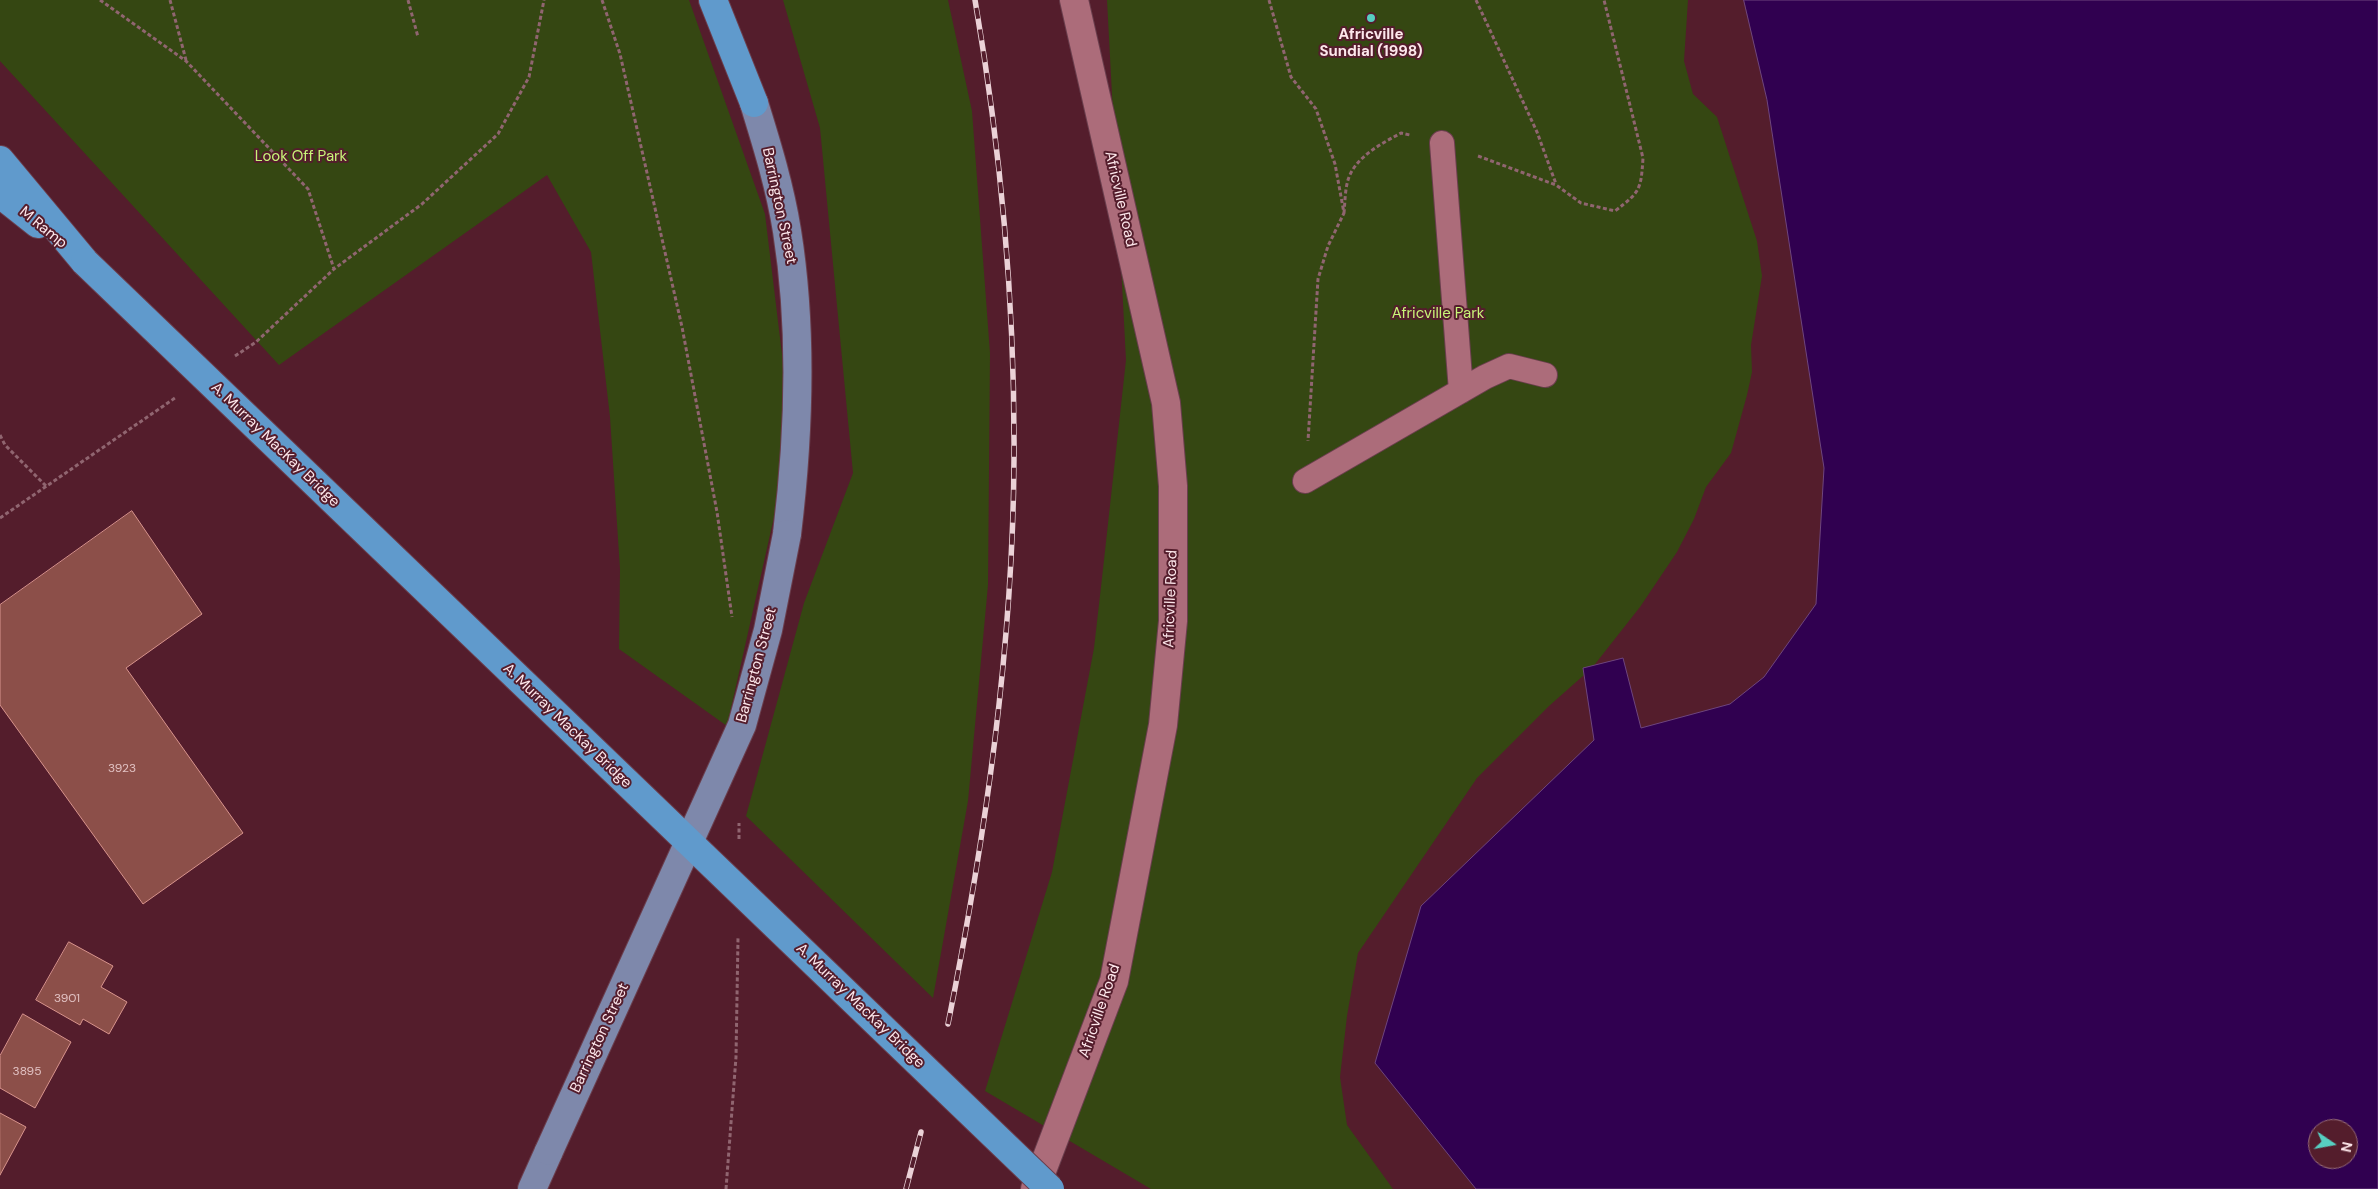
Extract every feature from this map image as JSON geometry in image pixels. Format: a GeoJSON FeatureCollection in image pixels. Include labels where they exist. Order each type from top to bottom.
{"type":"FeatureCollection","features":[{"type":"Feature","properties":{"kind":"highway"},"geometry":{"type":"LineString","coordinates":[[714,0],[754,103]]}},
{"type":"Feature","properties":{"kind":"highway"},"geometry":{"type":"LineString","coordinates":[[732,0],[754,103]]}},
{"type":"Feature","properties":{"kind":"highway"},"geometry":{"type":"LineString","coordinates":[[0,160],[85,262]]}},
{"type":"Feature","properties":{"kind":"highway","name":"M Ramp"},"geometry":{"type":"LineString","coordinates":[[0,194],[85,262]]}},
{"type":"Feature","properties":{"kind":"highway","name":"A. Murray MacKay Bridge"},"geometry":{"type":"LineString","coordinates":[[85,262],[1050,1189]]}},
{"type":"Feature","properties":{"kind":"main road","name":"Barrington Street"},"geometry":{"type":"LineString","coordinates":[[532,1189],[742,725],[757,676],[768,630],[787,534],[795,452],[797,370],[793,276],[779,190],[754,103]]}},
{"type":"Feature","properties":{"kind":"street","name":"Africville Road"},"geometry":{"type":"LineString","coordinates":[[1035,1189],[1114,981],[1163,725],[1173,621],[1173,486],[1166,403],[1074,0]]}},
{"type":"Feature","properties":{"kind":"lane"},"geometry":{"type":"LineString","coordinates":[[1442,143],[1461,391]]}},
{"type":"Feature","properties":{"kind":"lane"},"geometry":{"type":"LineString","coordinates":[[1305,481],[1461,391],[1509,366],[1546,375]]}},
{"type":"Feature","properties":{"kind":"path"},"geometry":{"type":"LineString","coordinates":[[100,0],[186,61],[308,189],[334,269]]}},
{"type":"Feature","properties":{"kind":"path"},"geometry":{"type":"LineString","coordinates":[[170,0],[186,61]]}},
{"type":"Feature","properties":{"kind":"path"},"geometry":{"type":"LineString","coordinates":[[408,0],[418,37]]}},
{"type":"Feature","properties":{"kind":"path"},"geometry":{"type":"LineString","coordinates":[[232,359],[256,342],[334,269],[422,204],[498,134],[529,77],[544,0]]}},
{"type":"Feature","properties":{"kind":"path"},"geometry":{"type":"LineString","coordinates":[[602,0],[620,54],[682,327],[717,512],[733,620]]}},
{"type":"Feature","properties":{"kind":"path"},"geometry":{"type":"LineString","coordinates":[[1269,0],[1291,77],[1316,109],[1335,164],[1344,212]]}},
{"type":"Feature","properties":{"kind":"path"},"geometry":{"type":"LineString","coordinates":[[1476,0],[1537,132],[1556,185]]}},
{"type":"Feature","properties":{"kind":"path"},"geometry":{"type":"LineString","coordinates":[[1305,481],[1318,279],[1328,246],[1344,212],[1348,180],[1356,166],[1374,148],[1401,133],[1442,143],[1556,185],[1580,203],[1615,211],[1633,197],[1641,185],[1643,158],[1604,0]]}},
{"type":"Feature","properties":{"kind":"path"},"geometry":{"type":"LineString","coordinates":[[0,518],[183,392]]}},
{"type":"Feature","properties":{"kind":"path"},"geometry":{"type":"LineString","coordinates":[[0,435],[5,445],[46,486]]}},
{"type":"Feature","properties":{"kind":"green space","name":"Look Off Park"},"geometry":{"type":"Polygon","coordinates":[[[0,0],[689,0],[765,214],[792,437],[727,726],[619,649],[620,569],[610,417],[591,252],[547,175],[279,365],[0,61],[0,0]]]}},
{"type":"Feature","properties":{"kind":"green space"},"geometry":{"type":"Polygon","coordinates":[[[783,0],[948,0],[972,111],[990,353],[988,585],[968,801],[933,998],[746,816],[804,603],[853,473],[820,128],[783,0]]]}},
{"type":"Feature","properties":{"kind":"green space","name":"Africville Park"},"geometry":{"type":"Polygon","coordinates":[[[1107,0],[1688,0],[1684,61],[1693,94],[1717,117],[1757,241],[1762,276],[1751,345],[1752,372],[1747,395],[1731,453],[1706,487],[1694,519],[1677,552],[1640,607],[1592,668],[1549,706],[1477,778],[1358,953],[1347,1016],[1340,1077],[1347,1125],[1393,1189],[1151,1189],[985,1091],[1052,872],[1094,648],[1102,578],[1126,360],[1107,0]]]}},
{"type":"Feature","properties":{"kind":"shaded area"},"geometry":{"type":"Polygon","coordinates":[[[1744,0],[2378,0],[2378,1189],[1476,1189],[1375,1063],[1421,906],[1594,740],[1583,668],[1623,658],[1641,728],[1730,704],[1764,677],[1816,604],[1824,468],[1767,100],[1744,0]]]}},
{"type":"Feature","properties":{"kind":"building"},"geometry":{"type":"Polygon","coordinates":[[[132,511],[202,614],[126,668],[243,833],[143,904],[0,705],[0,605],[132,511]]]}},
{"type":"Feature","properties":{"kind":"building"},"geometry":{"type":"Polygon","coordinates":[[[69,942],[113,966],[101,987],[127,1002],[109,1034],[83,1019],[80,1025],[36,1000],[69,942]]]}},
{"type":"Feature","properties":{"kind":"building"},"geometry":{"type":"Polygon","coordinates":[[[23,1014],[71,1042],[35,1108],[0,1088],[0,1056],[23,1014]]]}},
{"type":"Feature","properties":{"kind":"building"},"geometry":{"type":"Polygon","coordinates":[[[0,1113],[26,1127],[0,1175],[0,1113]]]}},
{"type":"Feature","properties":{"kind":"railway"},"geometry":{"type":"LineString","coordinates":[[948,1024],[974,884],[994,743],[1008,601],[1014,459],[1012,344],[1005,229],[992,114],[975,0]]}},
{"type":"Feature","properties":{"kind":"railway"},"geometry":{"type":"LineString","coordinates":[[906,1189],[921,1132]]}},
{"type":"Feature","properties":{"kind":"place","name":"Africville Sundial (1998)"},"geometry":{"type":"Point","coordinates":[1371,18]}}]}
